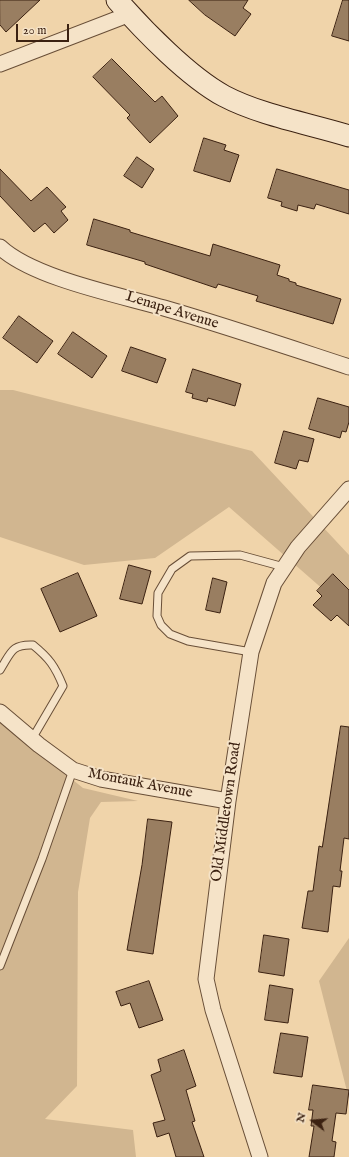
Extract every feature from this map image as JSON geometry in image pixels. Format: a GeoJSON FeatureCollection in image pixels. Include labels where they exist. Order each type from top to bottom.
{"type":"FeatureCollection","features":[{"type":"Feature","properties":{"kind":"street"},"geometry":{"type":"LineString","coordinates":[[0,64],[124,7],[191,73],[224,96],[283,118],[349,136]]}},
{"type":"Feature","properties":{"kind":"street","name":"Lenape Avenue"},"geometry":{"type":"LineString","coordinates":[[0,247],[34,268],[72,282],[165,309],[349,367]]}},
{"type":"Feature","properties":{"kind":"street","name":"Old Middletown Road"},"geometry":{"type":"LineString","coordinates":[[260,1157],[212,1010],[206,979],[228,801],[250,652],[274,583],[298,547],[349,489]]}},
{"type":"Feature","properties":{"kind":"street","name":"Montauk Avenue"},"geometry":{"type":"LineString","coordinates":[[0,712],[32,739],[73,770],[101,779],[228,801]]}},
{"type":"Feature","properties":{"kind":"lane"},"geometry":{"type":"LineString","coordinates":[[250,652],[188,641],[170,634],[161,625],[157,616],[158,593],[172,570],[190,556],[240,555],[284,567]]}},
{"type":"Feature","properties":{"kind":"lane"},"geometry":{"type":"LineString","coordinates":[[0,670],[13,649],[21,645],[33,645],[54,664],[63,686],[32,739]]}},
{"type":"Feature","properties":{"kind":"lane"},"geometry":{"type":"LineString","coordinates":[[0,966],[42,859],[73,770]]}},
{"type":"Feature","properties":{"kind":"shaded area"},"geometry":{"type":"Polygon","coordinates":[[[0,390],[13,390],[252,451],[349,555],[349,612],[229,507],[155,558],[84,565],[0,537],[0,390]]]}},
{"type":"Feature","properties":{"kind":"shaded area"},"geometry":{"type":"Polygon","coordinates":[[[0,722],[83,788],[138,801],[101,802],[90,818],[78,892],[77,1086],[45,1119],[133,1130],[136,1157],[0,1157],[0,722]]]}},
{"type":"Feature","properties":{"kind":"shaded area"},"geometry":{"type":"Polygon","coordinates":[[[349,938],[349,1099],[319,981],[349,938]]]}},
{"type":"Feature","properties":{"kind":"building"},"geometry":{"type":"Polygon","coordinates":[[[0,0],[40,0],[6,32],[0,25],[0,0]]]}},
{"type":"Feature","properties":{"kind":"building"},"geometry":{"type":"Polygon","coordinates":[[[189,0],[248,0],[243,8],[251,14],[235,36],[205,15],[189,0]]]}},
{"type":"Feature","properties":{"kind":"building"},"geometry":{"type":"Polygon","coordinates":[[[343,0],[349,0],[349,41],[332,36],[343,0]]]}},
{"type":"Feature","properties":{"kind":"building"},"geometry":{"type":"Polygon","coordinates":[[[112,59],[155,102],[162,96],[178,116],[150,143],[127,118],[130,115],[93,77],[112,59]]]}},
{"type":"Feature","properties":{"kind":"building"},"geometry":{"type":"Polygon","coordinates":[[[204,138],[226,145],[224,150],[239,155],[230,182],[194,171],[204,138]]]}},
{"type":"Feature","properties":{"kind":"building"},"geometry":{"type":"Polygon","coordinates":[[[137,157],[154,169],[142,188],[124,176],[137,157]]]}},
{"type":"Feature","properties":{"kind":"building"},"geometry":{"type":"Polygon","coordinates":[[[0,169],[31,201],[47,187],[66,207],[61,211],[68,220],[54,233],[45,223],[34,232],[0,196],[0,169]]]}},
{"type":"Feature","properties":{"kind":"building"},"geometry":{"type":"Polygon","coordinates":[[[277,169],[349,190],[349,214],[316,204],[314,209],[298,205],[297,211],[281,206],[282,202],[268,198],[277,169]]]}},
{"type":"Feature","properties":{"kind":"building"},"geometry":{"type":"Polygon","coordinates":[[[94,219],[130,230],[130,232],[210,256],[213,244],[280,265],[277,275],[289,279],[289,281],[296,283],[296,285],[341,299],[333,324],[256,301],[258,296],[218,284],[216,288],[145,264],[145,262],[87,245],[94,219]]]}},
{"type":"Feature","properties":{"kind":"building"},"geometry":{"type":"Polygon","coordinates":[[[19,316],[53,341],[37,363],[3,338],[19,316]]]}},
{"type":"Feature","properties":{"kind":"building"},"geometry":{"type":"Polygon","coordinates":[[[73,332],[107,356],[92,378],[58,354],[73,332]]]}},
{"type":"Feature","properties":{"kind":"building"},"geometry":{"type":"Polygon","coordinates":[[[131,347],[166,359],[157,383],[122,371],[131,347]]]}},
{"type":"Feature","properties":{"kind":"building"},"geometry":{"type":"Polygon","coordinates":[[[193,369],[241,384],[235,406],[208,398],[207,402],[192,398],[193,394],[186,392],[193,369]]]}},
{"type":"Feature","properties":{"kind":"building"},"geometry":{"type":"Polygon","coordinates":[[[318,398],[349,407],[349,422],[346,432],[342,431],[340,438],[309,429],[318,398]]]}},
{"type":"Feature","properties":{"kind":"building"},"geometry":{"type":"Polygon","coordinates":[[[284,431],[314,439],[308,462],[299,460],[296,469],[275,463],[284,431]]]}},
{"type":"Feature","properties":{"kind":"building"},"geometry":{"type":"Polygon","coordinates":[[[129,565],[151,571],[142,604],[120,599],[129,565]]]}},
{"type":"Feature","properties":{"kind":"building"},"geometry":{"type":"Polygon","coordinates":[[[78,573],[97,616],[60,632],[41,589],[78,573]]]}},
{"type":"Feature","properties":{"kind":"building"},"geometry":{"type":"Polygon","coordinates":[[[333,574],[349,590],[349,626],[337,615],[331,621],[313,605],[322,596],[317,591],[333,574]]]}},
{"type":"Feature","properties":{"kind":"building"},"geometry":{"type":"Polygon","coordinates":[[[213,578],[227,582],[220,613],[206,610],[213,578]]]}},
{"type":"Feature","properties":{"kind":"building"},"geometry":{"type":"Polygon","coordinates":[[[341,726],[349,727],[349,839],[344,838],[340,871],[342,871],[340,887],[333,886],[328,932],[302,928],[308,891],[313,891],[319,846],[322,847],[341,726]]]}},
{"type":"Feature","properties":{"kind":"building"},"geometry":{"type":"Polygon","coordinates":[[[148,819],[172,822],[153,954],[127,950],[142,865],[148,819]]]}},
{"type":"Feature","properties":{"kind":"building"},"geometry":{"type":"Polygon","coordinates":[[[264,935],[289,939],[284,976],[259,972],[264,935]]]}},
{"type":"Feature","properties":{"kind":"building"},"geometry":{"type":"Polygon","coordinates":[[[149,981],[163,1020],[139,1028],[130,1003],[121,1006],[116,992],[149,981]]]}},
{"type":"Feature","properties":{"kind":"building"},"geometry":{"type":"Polygon","coordinates":[[[270,985],[293,989],[288,1023],[265,1020],[270,985]]]}},
{"type":"Feature","properties":{"kind":"building"},"geometry":{"type":"Polygon","coordinates":[[[281,1033],[308,1037],[302,1077],[274,1073],[281,1033]]]}},
{"type":"Feature","properties":{"kind":"building"},"geometry":{"type":"Polygon","coordinates":[[[184,1050],[196,1086],[186,1090],[195,1121],[192,1122],[204,1157],[176,1157],[169,1133],[157,1137],[153,1123],[165,1120],[151,1075],[161,1071],[158,1060],[184,1050]]]}},
{"type":"Feature","properties":{"kind":"building"},"geometry":{"type":"Polygon","coordinates":[[[313,1085],[349,1090],[346,1114],[336,1113],[332,1141],[336,1142],[334,1157],[309,1157],[314,1126],[311,1126],[313,1110],[309,1110],[313,1085]]]}}]}
